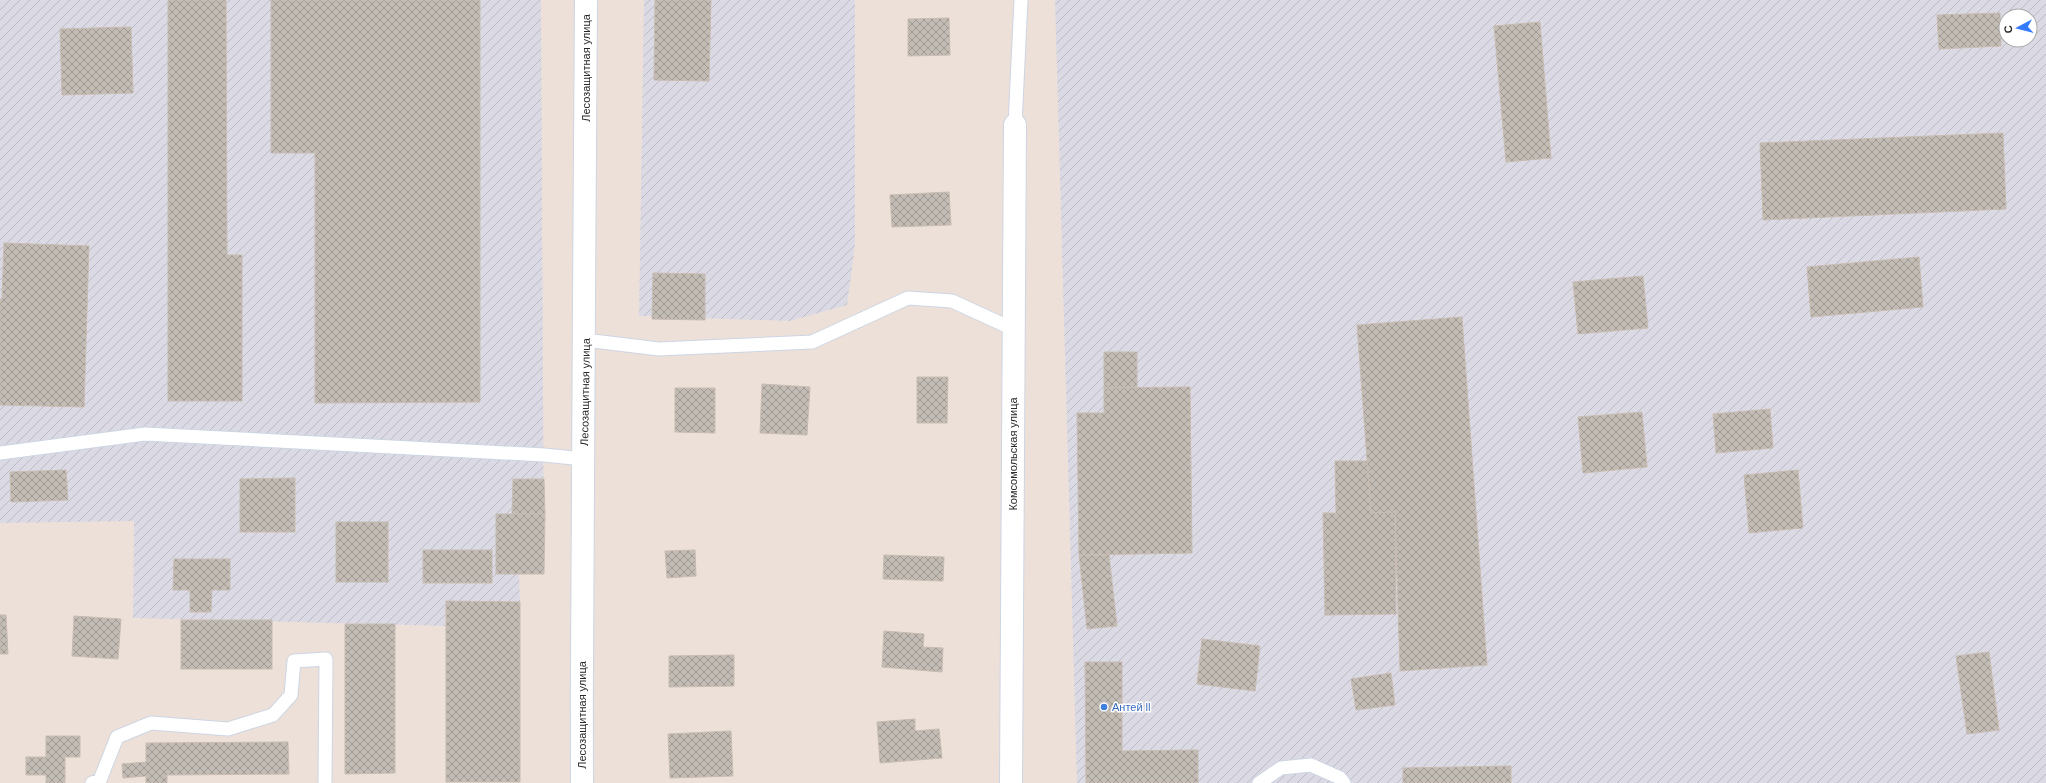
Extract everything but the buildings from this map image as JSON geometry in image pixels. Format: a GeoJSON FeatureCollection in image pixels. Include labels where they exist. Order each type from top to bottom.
{"type":"FeatureCollection","features":[{"type":"Feature","properties":{"kind":"street","name":"Лесозащитная улица"},"geometry":{"type":"LineString","coordinates":[[582,783],[581,520],[584,460],[586,0]]}},
{"type":"Feature","properties":{"kind":"street","name":"Комсомольская улица"},"geometry":{"type":"LineString","coordinates":[[1011,783],[1014,125]]}},
{"type":"Feature","properties":{"kind":"lane"},"geometry":{"type":"LineString","coordinates":[[1014,125],[1021,0]]}},
{"type":"Feature","properties":{"kind":"lane"},"geometry":{"type":"LineString","coordinates":[[585,340],[659,349],[812,342],[908,298],[952,301],[1013,328]]}},
{"type":"Feature","properties":{"kind":"lane"},"geometry":{"type":"LineString","coordinates":[[0,453],[145,434],[544,455],[584,460]]}},
{"type":"Feature","properties":{"kind":"lane"},"geometry":{"type":"LineString","coordinates":[[92,783],[100,780],[117,737],[151,723],[228,729],[273,715],[291,695],[294,662],[326,659],[325,783]]}},
{"type":"Feature","properties":{"kind":"lane"},"geometry":{"type":"LineString","coordinates":[[1259,783],[1281,768],[1311,765],[1340,778],[1344,783]]}},
{"type":"Feature","properties":{"kind":"shaded area"},"geometry":{"type":"Polygon","coordinates":[[[0,0],[541,0],[544,574],[519,574],[520,602],[446,601],[445,626],[133,618],[134,521],[0,523],[0,0]]]}},
{"type":"Feature","properties":{"kind":"shaded area"},"geometry":{"type":"Polygon","coordinates":[[[644,0],[855,0],[855,246],[847,305],[790,321],[639,316],[644,0]]]}},
{"type":"Feature","properties":{"kind":"shaded area"},"geometry":{"type":"Polygon","coordinates":[[[1055,0],[2046,0],[2046,783],[1077,783],[1055,0]]]}},
{"type":"Feature","properties":{"kind":"place","name":"Антей II"},"geometry":{"type":"Point","coordinates":[1104,707]}}]}
